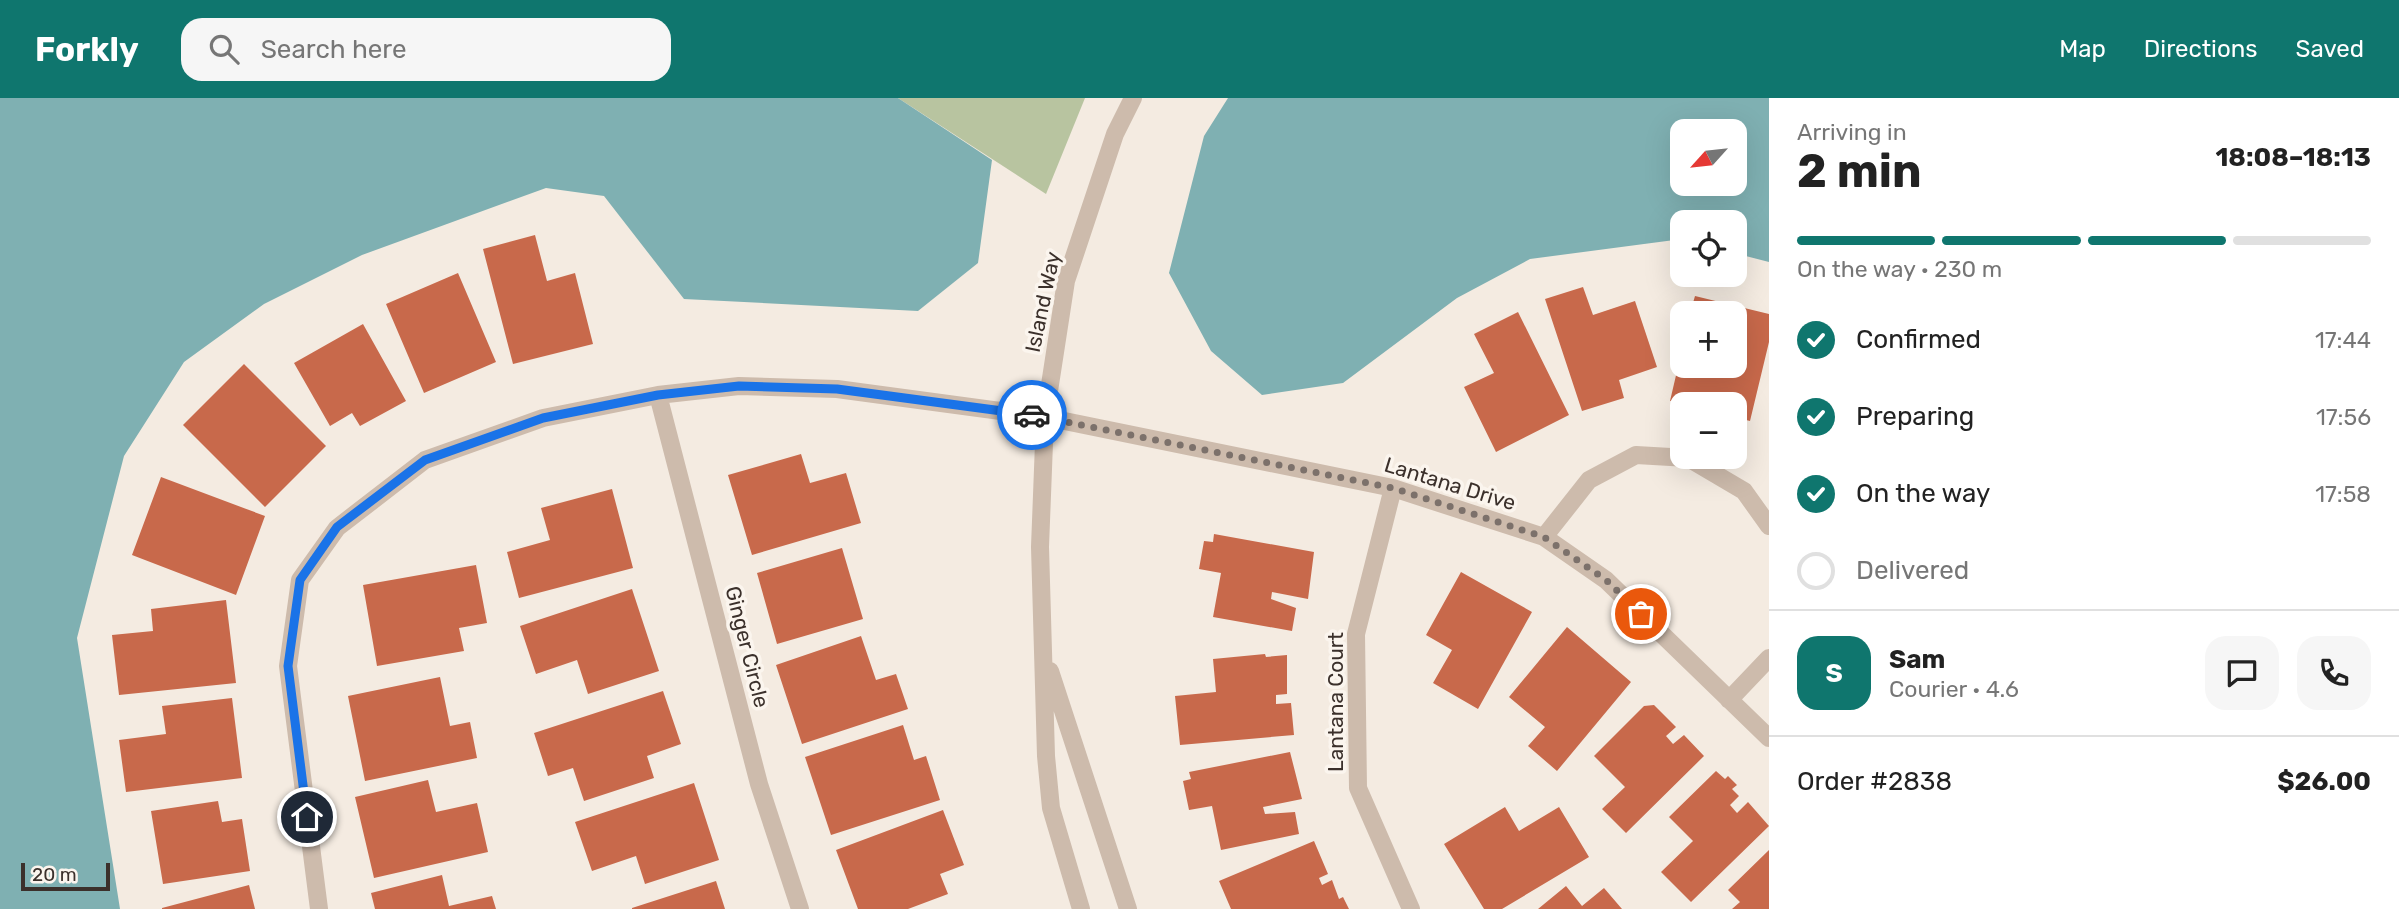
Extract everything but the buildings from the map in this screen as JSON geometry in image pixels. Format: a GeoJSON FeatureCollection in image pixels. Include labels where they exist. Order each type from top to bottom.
{"type":"FeatureCollection","features":[{"type":"Feature","properties":{"kind":"street","name":"Island Way"},"geometry":{"type":"LineString","coordinates":[[1081,909],[1051,808],[1046,756],[1040,547],[1045,417],[1066,281],[1115,134],[1133,98]]}},
{"type":"Feature","properties":{"kind":"street"},"geometry":{"type":"LineString","coordinates":[[319,909],[288,666],[300,580],[337,527],[425,460],[543,418],[658,395],[739,386],[837,389],[1045,417]]}},
{"type":"Feature","properties":{"kind":"street","name":"Ginger Circle"},"geometry":{"type":"LineString","coordinates":[[658,395],[759,784],[800,909]]}},
{"type":"Feature","properties":{"kind":"street","name":"Lantana Drive"},"geometry":{"type":"LineString","coordinates":[[1045,417],[1393,488],[1544,537],[1606,580],[1769,738]]}},
{"type":"Feature","properties":{"kind":"street"},"geometry":{"type":"LineString","coordinates":[[1544,537],[1589,480],[1636,455],[1688,458],[1744,491],[1769,526]]}},
{"type":"Feature","properties":{"kind":"street","name":"Lantana Court"},"geometry":{"type":"LineString","coordinates":[[1393,488],[1356,634],[1359,788],[1411,909]]}},
{"type":"Feature","properties":{"kind":"street","name":"Island Way"},"geometry":{"type":"LineString","coordinates":[[1044,650],[1128,909]]}},
{"type":"Feature","properties":{"kind":"street"},"geometry":{"type":"LineString","coordinates":[[1729,700],[1769,658]]}},
{"type":"Feature","properties":{"kind":"green space"},"geometry":{"type":"Polygon","coordinates":[[[898,98],[1085,98],[1046,194],[898,98]]]}},
{"type":"Feature","properties":{"kind":"water"},"geometry":{"type":"Polygon","coordinates":[[[0,98],[898,98],[992,160],[978,263],[918,311],[684,299],[604,196],[546,188],[362,255],[264,304],[184,362],[124,456],[77,638],[120,909],[0,909],[0,98]]]}},
{"type":"Feature","properties":{"kind":"water"},"geometry":{"type":"Polygon","coordinates":[[[1228,98],[1769,98],[1769,262],[1747,256],[1747,210],[1670,210],[1670,241],[1530,259],[1457,298],[1343,383],[1262,395],[1211,351],[1169,273],[1204,136],[1228,98]]]}},
{"type":"Feature","properties":{"kind":"way so far"},"geometry":{"type":"LineString","coordinates":[[1032,415],[1393,488],[1544,537],[1606,580],[1641,614]]}},
{"type":"Feature","properties":{"kind":"route"},"geometry":{"type":"LineString","coordinates":[[307,817],[288,666],[300,580],[337,527],[425,460],[543,418],[658,395],[739,386],[837,389],[1032,415]]}}]}
